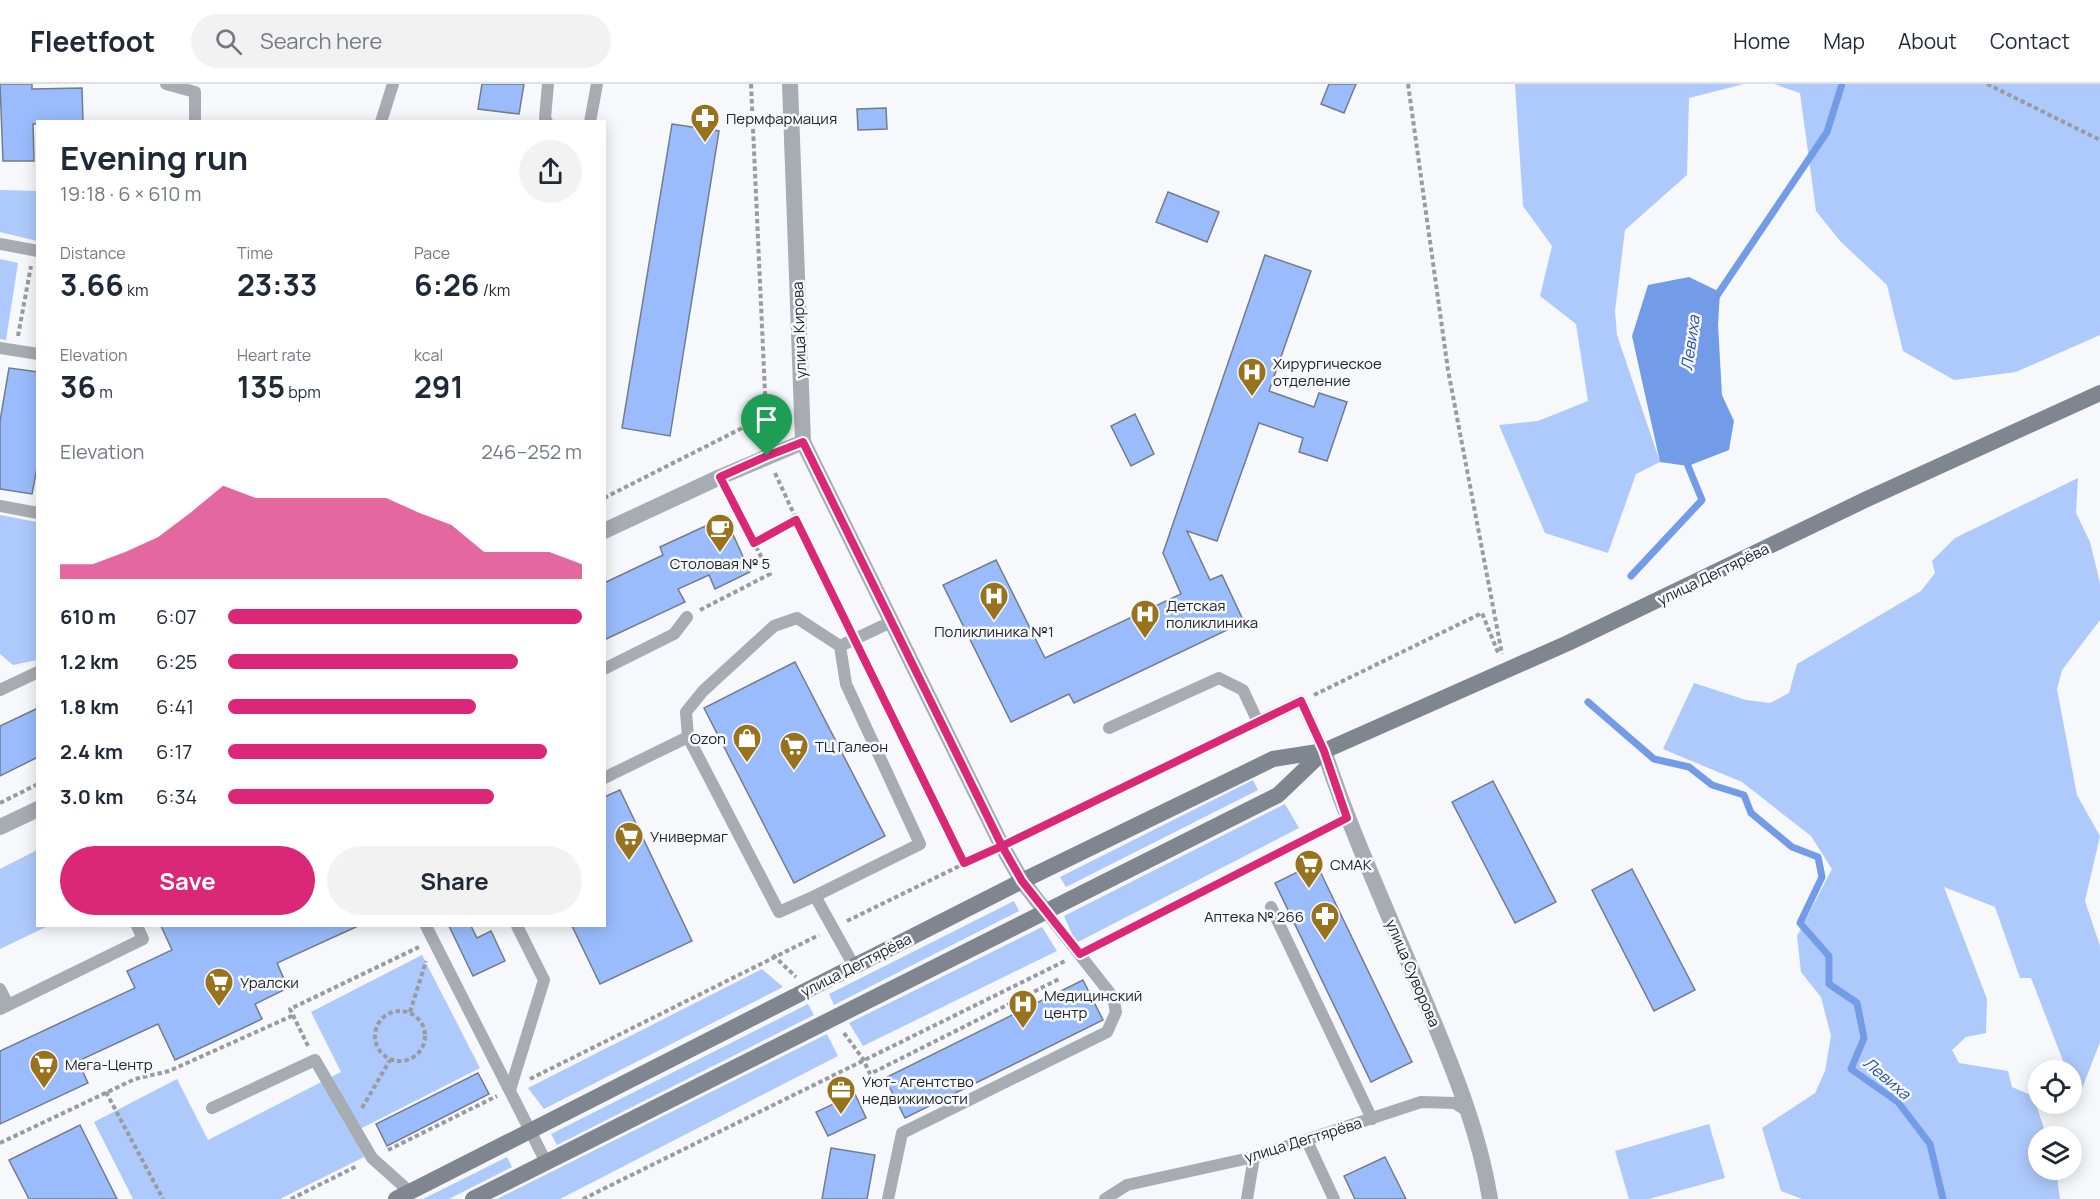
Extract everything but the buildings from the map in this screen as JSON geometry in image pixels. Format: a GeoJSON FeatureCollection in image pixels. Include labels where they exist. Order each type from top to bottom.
{"type":"FeatureCollection","features":[{"type":"Feature","properties":{"kind":"main road","name":"улица Дегтярёва"},"geometry":{"type":"LineString","coordinates":[[403,1195],[1022,881],[1273,759],[1324,751],[1568,643],[1868,499],[2100,393]]}},
{"type":"Feature","properties":{"kind":"main road","name":"улица Дегтярёва"},"geometry":{"type":"LineString","coordinates":[[473,1199],[1278,795],[1324,751]]}},
{"type":"Feature","properties":{"kind":"street","name":"улица Кирова"},"geometry":{"type":"LineString","coordinates":[[790,84],[803,442],[1002,846],[1022,881],[1046,912]]}},
{"type":"Feature","properties":{"kind":"street"},"geometry":{"type":"LineString","coordinates":[[606,530],[720,477],[803,442]]}},
{"type":"Feature","properties":{"kind":"street","name":"улица Суворова"},"geometry":{"type":"LineString","coordinates":[[1324,751],[1347,818],[1456,1075],[1486,1175],[1490,1199]]}},
{"type":"Feature","properties":{"kind":"street"},"geometry":{"type":"LineString","coordinates":[[0,827],[36,810]]}},
{"type":"Feature","properties":{"kind":"lane"},"geometry":{"type":"LineString","coordinates":[[165,84],[195,92],[195,120]]}},
{"type":"Feature","properties":{"kind":"lane"},"geometry":{"type":"LineString","coordinates":[[382,120],[393,84]]}},
{"type":"Feature","properties":{"kind":"lane"},"geometry":{"type":"LineString","coordinates":[[546,120],[548,84]]}},
{"type":"Feature","properties":{"kind":"lane"},"geometry":{"type":"LineString","coordinates":[[590,120],[597,84]]}},
{"type":"Feature","properties":{"kind":"lane"},"geometry":{"type":"LineString","coordinates":[[0,244],[36,251]]}},
{"type":"Feature","properties":{"kind":"lane"},"geometry":{"type":"LineString","coordinates":[[0,348],[36,354]]}},
{"type":"Feature","properties":{"kind":"lane"},"geometry":{"type":"LineString","coordinates":[[0,506],[36,513]]}},
{"type":"Feature","properties":{"kind":"lane"},"geometry":{"type":"LineString","coordinates":[[606,668],[674,634],[687,617]]}},
{"type":"Feature","properties":{"kind":"lane"},"geometry":{"type":"LineString","coordinates":[[796,618],[840,646],[846,684],[920,844],[779,912],[688,737],[686,712],[703,691],[774,626],[796,618]]}},
{"type":"Feature","properties":{"kind":"lane"},"geometry":{"type":"LineString","coordinates":[[840,646],[891,622]]}},
{"type":"Feature","properties":{"kind":"lane"},"geometry":{"type":"LineString","coordinates":[[0,690],[36,673]]}},
{"type":"Feature","properties":{"kind":"lane"},"geometry":{"type":"LineString","coordinates":[[1109,728],[1219,678],[1243,690],[1258,722],[1301,701],[1324,751]]}},
{"type":"Feature","properties":{"kind":"lane"},"geometry":{"type":"LineString","coordinates":[[606,777],[688,737]]}},
{"type":"Feature","properties":{"kind":"lane"},"geometry":{"type":"LineString","coordinates":[[815,896],[854,966]]}},
{"type":"Feature","properties":{"kind":"lane"},"geometry":{"type":"LineString","coordinates":[[1271,907],[1372,1119]]}},
{"type":"Feature","properties":{"kind":"lane"},"geometry":{"type":"LineString","coordinates":[[888,1199],[902,1133],[1107,1032],[1116,1012],[1113,997],[1046,912]]}},
{"type":"Feature","properties":{"kind":"lane"},"geometry":{"type":"LineString","coordinates":[[0,989],[4,1007],[143,939],[137,927]]}},
{"type":"Feature","properties":{"kind":"lane"},"geometry":{"type":"LineString","coordinates":[[426,927],[546,1162]]}},
{"type":"Feature","properties":{"kind":"lane"},"geometry":{"type":"LineString","coordinates":[[510,1090],[544,980],[518,927]]}},
{"type":"Feature","properties":{"kind":"lane"},"geometry":{"type":"LineString","coordinates":[[212,1108],[315,1060],[354,1123],[372,1158],[403,1195]]}},
{"type":"Feature","properties":{"kind":"lane","name":"улица Дегтярёва"},"geometry":{"type":"LineString","coordinates":[[1105,1199],[1127,1185],[1254,1157],[1421,1102],[1455,1103],[1467,1111]]}},
{"type":"Feature","properties":{"kind":"lane"},"geometry":{"type":"LineString","coordinates":[[1307,1141],[1334,1199]]}},
{"type":"Feature","properties":{"kind":"lane"},"geometry":{"type":"LineString","coordinates":[[1246,1199],[1254,1157]]}},
{"type":"Feature","properties":{"kind":"path"},"geometry":{"type":"LineString","coordinates":[[751,84],[767,456],[853,640],[964,863]]}},
{"type":"Feature","properties":{"kind":"path"},"geometry":{"type":"LineString","coordinates":[[1408,84],[1448,370],[1505,670]]}},
{"type":"Feature","properties":{"kind":"path"},"geometry":{"type":"LineString","coordinates":[[1987,84],[2100,141]]}},
{"type":"Feature","properties":{"kind":"path"},"geometry":{"type":"LineString","coordinates":[[16,351],[36,251]]}},
{"type":"Feature","properties":{"kind":"path"},"geometry":{"type":"LineString","coordinates":[[606,497],[766,416]]}},
{"type":"Feature","properties":{"kind":"path"},"geometry":{"type":"LineString","coordinates":[[714,602],[770,574],[720,477]]}},
{"type":"Feature","properties":{"kind":"path"},"geometry":{"type":"LineString","coordinates":[[754,543],[796,520]]}},
{"type":"Feature","properties":{"kind":"path"},"geometry":{"type":"LineString","coordinates":[[1301,701],[1482,613],[1505,670]]}},
{"type":"Feature","properties":{"kind":"path"},"geometry":{"type":"LineString","coordinates":[[291,1199],[510,1090],[772,955],[1247,727]]}},
{"type":"Feature","properties":{"kind":"path"},"geometry":{"type":"LineString","coordinates":[[0,803],[36,785]]}},
{"type":"Feature","properties":{"kind":"path"},"geometry":{"type":"LineString","coordinates":[[583,1199],[1080,954],[1347,818]]}},
{"type":"Feature","properties":{"kind":"path"},"geometry":{"type":"LineString","coordinates":[[410,1012],[433,940]]}},
{"type":"Feature","properties":{"kind":"path"},"geometry":{"type":"LineString","coordinates":[[310,1050],[290,1009],[433,940]]}},
{"type":"Feature","properties":{"kind":"path"},"geometry":{"type":"LineString","coordinates":[[863,1059],[870,1074],[1059,979]]}},
{"type":"Feature","properties":{"kind":"path"},"geometry":{"type":"LineString","coordinates":[[401,1010],[410,1012],[423,1024],[425,1041],[422,1050],[408,1060],[390,1060],[377,1048],[375,1030],[384,1016],[401,1010]]}},
{"type":"Feature","properties":{"kind":"path"},"geometry":{"type":"LineString","coordinates":[[0,1143],[135,1079],[169,1071],[294,1015]]}},
{"type":"Feature","properties":{"kind":"path"},"geometry":{"type":"LineString","coordinates":[[354,1123],[390,1060]]}},
{"type":"Feature","properties":{"kind":"path"},"geometry":{"type":"LineString","coordinates":[[106,1092],[163,1199]]}},
{"type":"Feature","properties":{"kind":"shaded area"},"geometry":{"type":"Polygon","coordinates":[[[1515,84],[1744,84],[1689,98],[1687,175],[1625,230],[1615,311],[1617,335],[1660,462],[1636,474],[1608,553],[1545,533],[1499,425],[1538,421],[1588,401],[1576,324],[1540,296],[1552,246],[1523,206],[1515,84]]]}},
{"type":"Feature","properties":{"kind":"shaded area"},"geometry":{"type":"Polygon","coordinates":[[[1774,84],[2100,84],[2100,335],[2016,372],[1954,380],[1903,351],[1887,285],[1841,242],[1816,211],[1800,93],[1774,84]]]}},
{"type":"Feature","properties":{"kind":"shaded area"},"geometry":{"type":"Polygon","coordinates":[[[0,190],[36,191],[36,241],[0,232],[0,190]]]}},
{"type":"Feature","properties":{"kind":"shaded area"},"geometry":{"type":"Polygon","coordinates":[[[0,259],[18,263],[6,340],[0,339],[0,259]]]}},
{"type":"Feature","properties":{"kind":"shaded area"},"geometry":{"type":"Polygon","coordinates":[[[2078,478],[2076,513],[2090,542],[2100,583],[2100,620],[2062,670],[2057,689],[2077,795],[2100,836],[2085,901],[2100,946],[2100,1042],[2082,1089],[2082,1060],[2063,1060],[2031,978],[2020,978],[1995,907],[1944,887],[1987,999],[1986,1033],[1966,1037],[1952,1050],[1959,1063],[2008,1071],[2012,1087],[2028,1094],[2028,1114],[2039,1114],[2043,1126],[2028,1126],[2028,1180],[2057,1180],[2060,1199],[1802,1199],[1781,1191],[1762,1128],[1815,1093],[1825,1071],[1831,1036],[1821,997],[1801,972],[1797,936],[1832,869],[1811,836],[1742,782],[1663,749],[1694,683],[1746,700],[1770,703],[1789,693],[1797,664],[1921,591],[1935,573],[1932,561],[1955,538],[2078,478]]]}},
{"type":"Feature","properties":{"kind":"shaded area"},"geometry":{"type":"Polygon","coordinates":[[[0,515],[36,522],[36,660],[13,665],[0,654],[0,515]]]}},
{"type":"Feature","properties":{"kind":"shaded area"},"geometry":{"type":"Polygon","coordinates":[[[1253,780],[1258,790],[1066,887],[1060,877],[1253,780]]]}},
{"type":"Feature","properties":{"kind":"shaded area"},"geometry":{"type":"Polygon","coordinates":[[[1285,804],[1299,828],[1076,943],[1064,916],[1285,804]]]}},
{"type":"Feature","properties":{"kind":"shaded area"},"geometry":{"type":"Polygon","coordinates":[[[36,851],[36,927],[46,927],[0,949],[0,869],[36,851]]]}},
{"type":"Feature","properties":{"kind":"shaded area"},"geometry":{"type":"Polygon","coordinates":[[[1014,901],[1019,911],[834,1005],[829,994],[1014,901]]]}},
{"type":"Feature","properties":{"kind":"shaded area"},"geometry":{"type":"Polygon","coordinates":[[[1042,927],[1057,951],[863,1046],[849,1023],[1042,927]]]}},
{"type":"Feature","properties":{"kind":"shaded area"},"geometry":{"type":"Polygon","coordinates":[[[422,955],[480,1068],[352,1133],[364,1157],[280,1199],[133,1199],[94,1122],[177,1079],[208,1140],[341,1072],[311,1012],[422,955]]]}},
{"type":"Feature","properties":{"kind":"shaded area"},"geometry":{"type":"Polygon","coordinates":[[[762,969],[783,987],[544,1109],[528,1088],[762,969]]]}},
{"type":"Feature","properties":{"kind":"shaded area"},"geometry":{"type":"Polygon","coordinates":[[[808,1004],[814,1015],[557,1145],[551,1134],[808,1004]]]}},
{"type":"Feature","properties":{"kind":"shaded area"},"geometry":{"type":"Polygon","coordinates":[[[827,1034],[838,1056],[560,1199],[497,1199],[827,1034]]]}},
{"type":"Feature","properties":{"kind":"shaded area"},"geometry":{"type":"Polygon","coordinates":[[[1709,1124],[1725,1178],[1649,1199],[1629,1199],[1615,1151],[1709,1124]]]}},
{"type":"Feature","properties":{"kind":"shaded area"},"geometry":{"type":"Polygon","coordinates":[[[507,1157],[512,1167],[449,1199],[423,1199],[507,1157]]]}},
{"type":"Feature","properties":{"kind":"water"},"geometry":{"type":"Polygon","coordinates":[[[1689,277],[1720,292],[1718,325],[1722,395],[1734,421],[1729,450],[1688,466],[1660,462],[1632,336],[1648,285],[1689,277]]]}},
{"type":"Feature","properties":{"kind":"waterway","name":"Левиха"},"geometry":{"type":"LineString","coordinates":[[1716,297],[1827,132],[1842,84]]}},
{"type":"Feature","properties":{"kind":"waterway","name":"Левиха"},"geometry":{"type":"LineString","coordinates":[[1631,576],[1702,500],[1688,466],[1689,458]]}},
{"type":"Feature","properties":{"kind":"waterway","name":"Левиха"},"geometry":{"type":"LineString","coordinates":[[1588,702],[1654,759],[1689,767],[1712,785],[1744,795],[1751,813],[1792,847],[1818,857],[1822,877],[1800,923],[1829,956],[1829,984],[1857,1003],[1864,1038],[1851,1069],[1898,1102],[1930,1144],[1943,1199]]}},
{"type":"Feature","properties":{"kind":"place","name":"Пермфармация"},"geometry":{"type":"Point","coordinates":[705,144]}},
{"type":"Feature","properties":{"kind":"place","name":"Хирургическое отделение"},"geometry":{"type":"Point","coordinates":[1252,398]}},
{"type":"Feature","properties":{"kind":"place","name":"Столовая № 5"},"geometry":{"type":"Point","coordinates":[720,554]}},
{"type":"Feature","properties":{"kind":"place","name":"Поликлиника №1"},"geometry":{"type":"Point","coordinates":[994,622]}},
{"type":"Feature","properties":{"kind":"place","name":"Детская поликлиника"},"geometry":{"type":"Point","coordinates":[1145,640]}},
{"type":"Feature","properties":{"kind":"place","name":"Ozon"},"geometry":{"type":"Point","coordinates":[747,764]}},
{"type":"Feature","properties":{"kind":"place","name":"ТЦ Галеон"},"geometry":{"type":"Point","coordinates":[794,772]}},
{"type":"Feature","properties":{"kind":"place","name":"Универмаг"},"geometry":{"type":"Point","coordinates":[629,862]}},
{"type":"Feature","properties":{"kind":"place","name":"СМАК"},"geometry":{"type":"Point","coordinates":[1309,890]}},
{"type":"Feature","properties":{"kind":"place","name":"Аптека № 266"},"geometry":{"type":"Point","coordinates":[1325,942]}},
{"type":"Feature","properties":{"kind":"place","name":"Уралски"},"geometry":{"type":"Point","coordinates":[219,1008]}},
{"type":"Feature","properties":{"kind":"place","name":"Медицинский центр"},"geometry":{"type":"Point","coordinates":[1023,1030]}},
{"type":"Feature","properties":{"kind":"place","name":"Мега-Центр"},"geometry":{"type":"Point","coordinates":[44,1090]}},
{"type":"Feature","properties":{"kind":"place","name":"Уют- Агентство недвижимости"},"geometry":{"type":"Point","coordinates":[841,1116]}},
{"type":"Feature","properties":{"kind":"route"},"geometry":{"type":"LineString","coordinates":[[767,456],[720,477],[754,543],[796,520],[964,863],[1002,846],[1301,701],[1324,751],[1347,818],[1080,954],[1022,881],[1002,846],[803,442],[767,456]]}}]}
